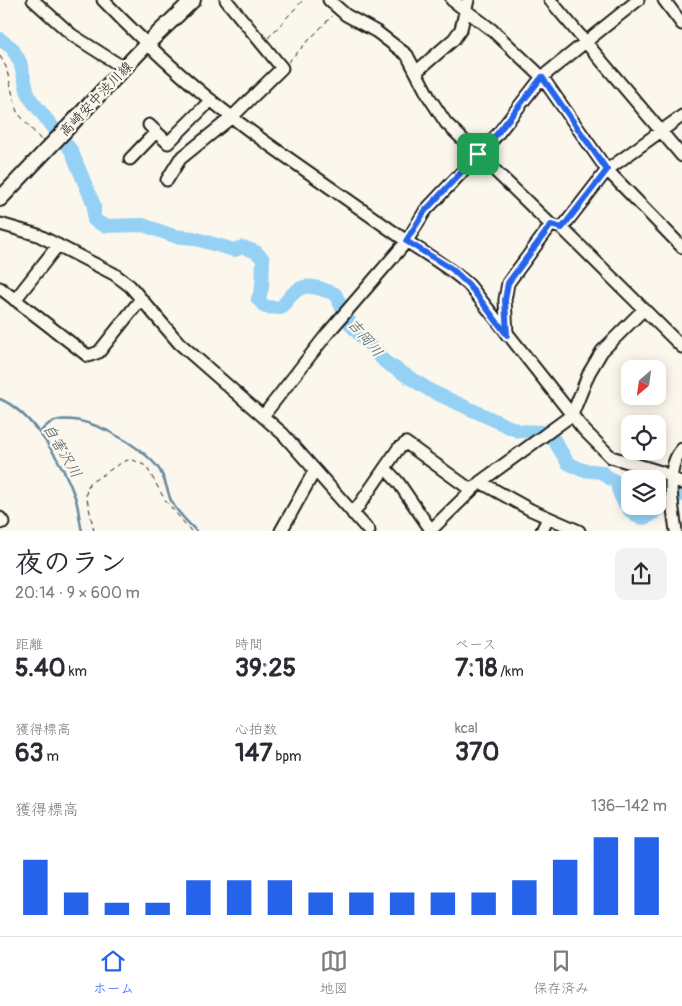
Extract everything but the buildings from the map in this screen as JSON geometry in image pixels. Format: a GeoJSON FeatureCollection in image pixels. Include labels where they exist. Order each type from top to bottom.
{"type":"FeatureCollection","features":[{"type":"Feature","properties":{"kind":"main road","name":"高崎安中渋川線"},"geometry":{"type":"LineString","coordinates":[[0,199],[146,45],[193,0]]}},
{"type":"Feature","properties":{"kind":"street"},"geometry":{"type":"LineString","coordinates":[[33,0],[72,35],[124,68]]}},
{"type":"Feature","properties":{"kind":"street"},"geometry":{"type":"LineString","coordinates":[[104,0],[146,45],[232,117],[406,241],[452,269],[469,285],[584,430],[611,456],[661,472],[677,480]]}},
{"type":"Feature","properties":{"kind":"street"},"geometry":{"type":"LineString","coordinates":[[167,180],[180,159],[232,117],[282,68],[226,0]]}},
{"type":"Feature","properties":{"kind":"street"},"geometry":{"type":"LineString","coordinates":[[330,0],[339,9],[377,32],[407,55],[428,98],[446,123],[644,308],[682,347]]}},
{"type":"Feature","properties":{"kind":"street"},"geometry":{"type":"LineString","coordinates":[[452,0],[466,5],[542,77],[607,170],[682,247]]}},
{"type":"Feature","properties":{"kind":"street"},"geometry":{"type":"LineString","coordinates":[[550,0],[682,156]]}},
{"type":"Feature","properties":{"kind":"street"},"geometry":{"type":"LineString","coordinates":[[263,416],[327,334],[406,241],[425,211],[478,154],[542,77],[638,0]]}},
{"type":"Feature","properties":{"kind":"street"},"geometry":{"type":"LineString","coordinates":[[664,0],[682,24]]}},
{"type":"Feature","properties":{"kind":"street"},"geometry":{"type":"LineString","coordinates":[[416,72],[454,40],[461,29],[466,5]]}},
{"type":"Feature","properties":{"kind":"street"},"geometry":{"type":"LineString","coordinates":[[168,143],[211,100]]}},
{"type":"Feature","properties":{"kind":"street"},"geometry":{"type":"LineString","coordinates":[[507,335],[505,300],[508,283],[607,170],[682,116]]}},
{"type":"Feature","properties":{"kind":"street"},"geometry":{"type":"LineString","coordinates":[[130,159],[153,128],[180,159]]}},
{"type":"Feature","properties":{"kind":"street"},"geometry":{"type":"LineString","coordinates":[[0,224],[21,229],[58,245],[114,274],[130,286],[185,350],[263,416],[300,451],[369,531]]}},
{"type":"Feature","properties":{"kind":"street"},"geometry":{"type":"LineString","coordinates":[[15,300],[58,245]]}},
{"type":"Feature","properties":{"kind":"street"},"geometry":{"type":"LineString","coordinates":[[0,288],[88,356],[99,352],[141,299]]}},
{"type":"Feature","properties":{"kind":"street"},"geometry":{"type":"LineString","coordinates":[[385,468],[398,482],[431,530],[475,486],[572,414],[589,373],[602,352],[644,308]]}},
{"type":"Feature","properties":{"kind":"street"},"geometry":{"type":"LineString","coordinates":[[353,514],[398,449],[406,443],[475,486],[579,531]]}},
{"type":"Feature","properties":{"kind":"street"},"geometry":{"type":"LineString","coordinates":[[676,531],[670,492],[677,480],[679,452],[682,449]]}},
{"type":"Feature","properties":{"kind":"street"},"geometry":{"type":"LineString","coordinates":[[281,531],[315,470]]}},
{"type":"Feature","properties":{"kind":"street"},"geometry":{"type":"LineString","coordinates":[[0,518],[3,522],[0,523]]}},
{"type":"Feature","properties":{"kind":"street"},"geometry":{"type":"LineString","coordinates":[[542,531],[548,518]]}},
{"type":"Feature","properties":{"kind":"path"},"geometry":{"type":"LineString","coordinates":[[263,44],[303,0]]}},
{"type":"Feature","properties":{"kind":"path"},"geometry":{"type":"LineString","coordinates":[[282,68],[339,9]]}},
{"type":"Feature","properties":{"kind":"path"},"geometry":{"type":"LineString","coordinates":[[0,56],[6,66],[17,112],[48,148]]}},
{"type":"Feature","properties":{"kind":"path"},"geometry":{"type":"LineString","coordinates":[[94,531],[86,494],[89,484],[105,475],[120,462],[131,459],[146,466],[165,500],[191,531]]}},
{"type":"Feature","properties":{"kind":"waterway","name":"吉岡川"},"geometry":{"type":"LineString","coordinates":[[0,39],[12,48],[20,62],[29,97],[71,150],[94,205],[94,220],[105,226],[143,225],[174,236],[193,238],[234,250],[243,247],[256,252],[263,259],[262,288],[258,299],[265,307],[281,308],[298,289],[304,287],[317,288],[335,294],[351,325],[385,362],[431,391],[507,426],[519,431],[542,432],[554,440],[568,463],[582,470],[601,472],[617,483],[622,499],[628,508],[639,517],[649,516],[682,494]]}},
{"type":"Feature","properties":{"kind":"waterway","name":"自害沢川"},"geometry":{"type":"LineString","coordinates":[[0,399],[24,415],[55,455],[75,497],[82,531]]}},
{"type":"Feature","properties":{"kind":"waterway"},"geometry":{"type":"LineString","coordinates":[[40,432],[53,422],[67,420],[97,426],[127,441],[140,450],[159,469],[172,502],[196,531]]}},
{"type":"Feature","properties":{"kind":"route"},"geometry":{"type":"LineString","coordinates":[[542,77],[607,170],[562,228],[551,225],[508,283],[505,300],[507,335],[469,285],[452,269],[406,241],[425,211],[478,154],[497,134],[542,77]]}}]}
